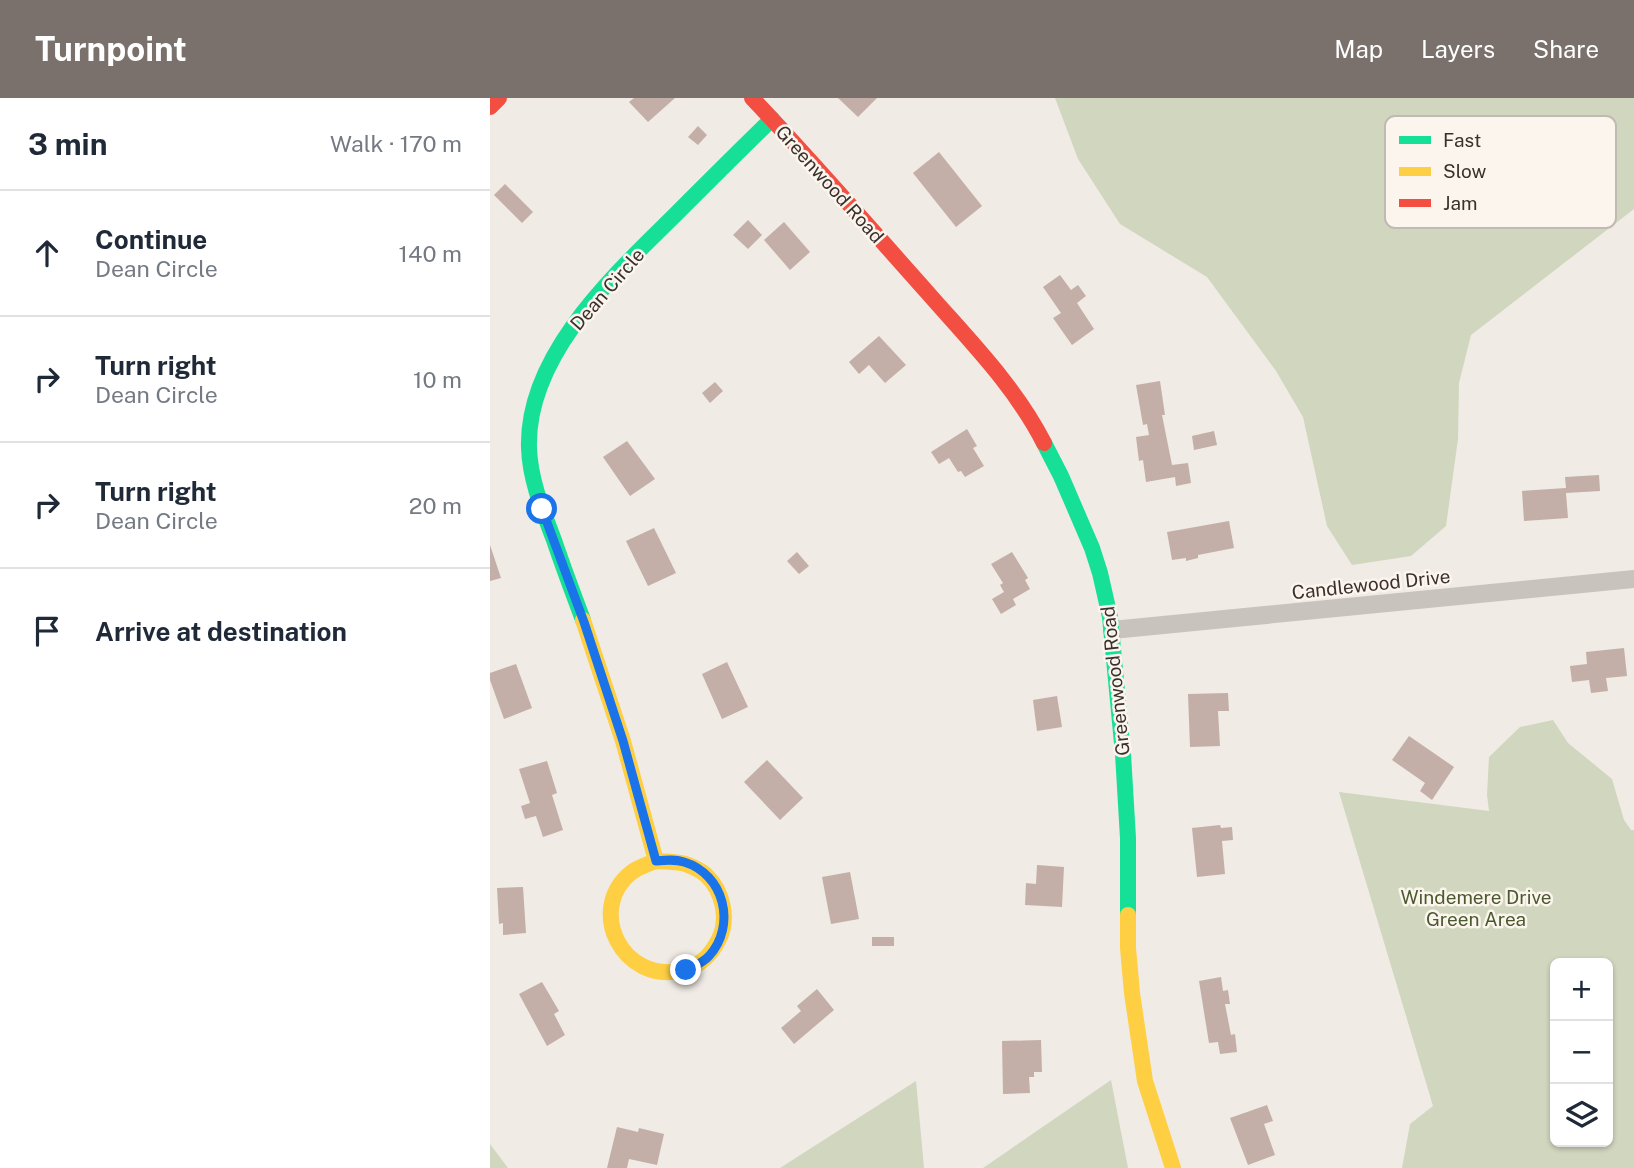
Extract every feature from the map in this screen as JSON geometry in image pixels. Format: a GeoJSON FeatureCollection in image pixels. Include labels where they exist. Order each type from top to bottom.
{"type":"FeatureCollection","features":[{"type":"Feature","properties":{"kind":"street"},"geometry":{"type":"LineString","coordinates":[[490,107],[499,98]]}},
{"type":"Feature","properties":{"kind":"street","name":"Greenwood Road"},"geometry":{"type":"LineString","coordinates":[[752,98],[814,164],[1004,380],[1035,425],[1061,476],[1092,548],[1112,631],[1128,838],[1128,948],[1132,993],[1145,1081],[1172,1168]]}},
{"type":"Feature","properties":{"kind":"street","name":"Dean Circle"},"geometry":{"type":"LineString","coordinates":[[656,861],[623,741],[584,622],[542,509],[533,477],[529,448],[531,423],[538,393],[552,358],[582,313],[621,269],[772,120]]}},
{"type":"Feature","properties":{"kind":"street","name":"Candlewood Drive"},"geometry":{"type":"LineString","coordinates":[[1112,631],[1634,579]]}},
{"type":"Feature","properties":{"kind":"street"},"geometry":{"type":"LineString","coordinates":[[656,861],[683,861],[695,866],[715,884],[724,908],[722,934],[708,957],[698,965],[673,973],[648,970],[637,964],[620,947],[611,925],[613,900],[625,879],[645,864],[656,861]]}},
{"type":"Feature","properties":{"kind":"green space"},"geometry":{"type":"Polygon","coordinates":[[[1055,98],[1634,98],[1634,209],[1616,223],[1616,116],[1385,116],[1385,228],[1609,228],[1471,335],[1459,383],[1458,439],[1446,526],[1411,556],[1352,565],[1327,526],[1303,417],[1276,371],[1207,277],[1120,224],[1078,159],[1055,98]]]}},
{"type":"Feature","properties":{"kind":"green space","name":"Windemere Drive Green Area"},"geometry":{"type":"Polygon","coordinates":[[[1553,720],[1568,743],[1612,779],[1624,820],[1631,830],[1634,830],[1634,1168],[1402,1168],[1410,1124],[1433,1106],[1339,792],[1489,811],[1489,757],[1520,727],[1553,720]]]}},
{"type":"Feature","properties":{"kind":"green space"},"geometry":{"type":"Polygon","coordinates":[[[1111,1080],[1128,1168],[983,1168],[1111,1080]]]}},
{"type":"Feature","properties":{"kind":"green space"},"geometry":{"type":"Polygon","coordinates":[[[916,1081],[924,1168],[780,1168],[916,1081]]]}},
{"type":"Feature","properties":{"kind":"green space"},"geometry":{"type":"Polygon","coordinates":[[[490,1144],[508,1168],[490,1168],[490,1144]]]}},
{"type":"Feature","properties":{"kind":"building"},"geometry":{"type":"Polygon","coordinates":[[[634,98],[675,98],[648,122],[629,102],[634,98]]]}},
{"type":"Feature","properties":{"kind":"building"},"geometry":{"type":"Polygon","coordinates":[[[838,98],[877,98],[858,117],[838,98]]]}},
{"type":"Feature","properties":{"kind":"building"},"geometry":{"type":"Polygon","coordinates":[[[698,126],[707,135],[698,145],[688,137],[698,126]]]}},
{"type":"Feature","properties":{"kind":"building"},"geometry":{"type":"Polygon","coordinates":[[[939,152],[982,206],[956,227],[913,173],[939,152]]]}},
{"type":"Feature","properties":{"kind":"building"},"geometry":{"type":"Polygon","coordinates":[[[505,184],[533,212],[522,223],[494,195],[505,184]]]}},
{"type":"Feature","properties":{"kind":"building"},"geometry":{"type":"Polygon","coordinates":[[[748,220],[762,235],[748,249],[733,235],[748,220]]]}},
{"type":"Feature","properties":{"kind":"building"},"geometry":{"type":"Polygon","coordinates":[[[784,222],[810,252],[790,270],[764,240],[784,222]]]}},
{"type":"Feature","properties":{"kind":"building"},"geometry":{"type":"Polygon","coordinates":[[[1060,275],[1071,290],[1078,285],[1086,296],[1077,303],[1094,329],[1072,345],[1053,318],[1061,313],[1043,287],[1060,275]]]}},
{"type":"Feature","properties":{"kind":"building"},"geometry":{"type":"Polygon","coordinates":[[[879,336],[906,365],[885,383],[869,365],[859,374],[849,362],[879,336]]]}},
{"type":"Feature","properties":{"kind":"building"},"geometry":{"type":"Polygon","coordinates":[[[1160,381],[1165,415],[1162,415],[1172,465],[1188,463],[1191,483],[1176,486],[1175,477],[1146,482],[1143,460],[1139,461],[1136,437],[1149,435],[1147,424],[1143,425],[1136,385],[1160,381]]]}},
{"type":"Feature","properties":{"kind":"building"},"geometry":{"type":"Polygon","coordinates":[[[715,382],[723,391],[710,403],[702,393],[715,382]]]}},
{"type":"Feature","properties":{"kind":"building"},"geometry":{"type":"Polygon","coordinates":[[[967,429],[977,446],[973,448],[984,466],[965,477],[961,471],[958,472],[949,458],[939,464],[931,452],[967,429]]]}},
{"type":"Feature","properties":{"kind":"building"},"geometry":{"type":"Polygon","coordinates":[[[1214,431],[1217,445],[1194,450],[1192,436],[1214,431]]]}},
{"type":"Feature","properties":{"kind":"building"},"geometry":{"type":"Polygon","coordinates":[[[627,441],[655,479],[630,496],[603,457],[627,441]]]}},
{"type":"Feature","properties":{"kind":"building"},"geometry":{"type":"Polygon","coordinates":[[[1599,475],[1600,491],[1566,493],[1568,518],[1524,521],[1522,491],[1566,488],[1565,477],[1599,475]]]}},
{"type":"Feature","properties":{"kind":"building"},"geometry":{"type":"Polygon","coordinates":[[[1229,521],[1234,548],[1198,555],[1198,558],[1186,561],[1186,558],[1172,560],[1167,532],[1229,521]]]}},
{"type":"Feature","properties":{"kind":"building"},"geometry":{"type":"Polygon","coordinates":[[[654,528],[676,573],[648,586],[626,541],[654,528]]]}},
{"type":"Feature","properties":{"kind":"building"},"geometry":{"type":"Polygon","coordinates":[[[490,545],[501,578],[490,581],[490,545]]]}},
{"type":"Feature","properties":{"kind":"building"},"geometry":{"type":"Polygon","coordinates":[[[797,552],[809,566],[799,574],[787,561],[797,552]]]}},
{"type":"Feature","properties":{"kind":"building"},"geometry":{"type":"Polygon","coordinates":[[[1012,552],[1028,578],[1025,580],[1030,589],[1013,599],[1016,605],[1001,614],[992,599],[1004,592],[1000,585],[1003,583],[991,564],[1012,552]]]}},
{"type":"Feature","properties":{"kind":"building"},"geometry":{"type":"Polygon","coordinates":[[[1624,648],[1627,676],[1606,678],[1608,691],[1591,693],[1589,680],[1572,682],[1570,666],[1587,664],[1586,652],[1624,648]]]}},
{"type":"Feature","properties":{"kind":"building"},"geometry":{"type":"Polygon","coordinates":[[[727,662],[748,707],[722,719],[702,674],[727,662]]]}},
{"type":"Feature","properties":{"kind":"building"},"geometry":{"type":"Polygon","coordinates":[[[516,664],[532,708],[504,719],[490,673],[516,664]]]}},
{"type":"Feature","properties":{"kind":"building"},"geometry":{"type":"Polygon","coordinates":[[[1228,693],[1229,711],[1218,711],[1220,746],[1190,747],[1188,694],[1228,693]]]}},
{"type":"Feature","properties":{"kind":"building"},"geometry":{"type":"Polygon","coordinates":[[[1057,696],[1062,727],[1037,731],[1033,700],[1057,696]]]}},
{"type":"Feature","properties":{"kind":"building"},"geometry":{"type":"Polygon","coordinates":[[[1409,736],[1454,767],[1432,800],[1420,791],[1425,783],[1392,760],[1409,736]]]}},
{"type":"Feature","properties":{"kind":"building"},"geometry":{"type":"Polygon","coordinates":[[[767,760],[803,798],[780,820],[744,782],[767,760]]]}},
{"type":"Feature","properties":{"kind":"building"},"geometry":{"type":"Polygon","coordinates":[[[547,761],[557,793],[552,795],[563,830],[543,837],[536,816],[525,819],[521,806],[530,803],[519,769],[547,761]]]}},
{"type":"Feature","properties":{"kind":"building"},"geometry":{"type":"Polygon","coordinates":[[[1220,825],[1221,828],[1232,827],[1233,840],[1222,841],[1225,874],[1197,877],[1192,828],[1220,825]]]}},
{"type":"Feature","properties":{"kind":"building"},"geometry":{"type":"Polygon","coordinates":[[[1037,865],[1064,867],[1062,907],[1025,905],[1026,883],[1036,884],[1037,865]]]}},
{"type":"Feature","properties":{"kind":"building"},"geometry":{"type":"Polygon","coordinates":[[[850,872],[859,919],[831,924],[822,877],[850,872]]]}},
{"type":"Feature","properties":{"kind":"building"},"geometry":{"type":"Polygon","coordinates":[[[523,887],[526,933],[503,935],[503,923],[499,924],[497,888],[523,887]]]}},
{"type":"Feature","properties":{"kind":"building"},"geometry":{"type":"Polygon","coordinates":[[[872,937],[894,937],[894,946],[872,946],[872,937]]]}},
{"type":"Feature","properties":{"kind":"building"},"geometry":{"type":"Polygon","coordinates":[[[1221,977],[1223,991],[1228,990],[1230,1004],[1225,1004],[1231,1035],[1235,1034],[1237,1052],[1220,1054],[1218,1042],[1209,1043],[1199,981],[1221,977]]]}},
{"type":"Feature","properties":{"kind":"building"},"geometry":{"type":"Polygon","coordinates":[[[542,982],[559,1011],[554,1014],[565,1035],[547,1046],[519,994],[542,982]]]}},
{"type":"Feature","properties":{"kind":"building"},"geometry":{"type":"Polygon","coordinates":[[[817,989],[834,1010],[794,1044],[781,1028],[801,1011],[797,1006],[817,989]]]}},
{"type":"Feature","properties":{"kind":"building"},"geometry":{"type":"Polygon","coordinates":[[[1041,1040],[1042,1072],[1034,1072],[1034,1077],[1029,1077],[1030,1093],[1003,1094],[1002,1041],[1041,1040]]]}},
{"type":"Feature","properties":{"kind":"building"},"geometry":{"type":"Polygon","coordinates":[[[1267,1105],[1273,1121],[1264,1124],[1275,1155],[1248,1165],[1230,1118],[1267,1105]]]}},
{"type":"Feature","properties":{"kind":"building"},"geometry":{"type":"Polygon","coordinates":[[[617,1127],[638,1132],[639,1128],[664,1134],[657,1165],[629,1159],[627,1168],[607,1168],[617,1127]]]}},
{"type":"Feature","properties":{"kind":"traffic: fast"},"geometry":{"type":"LineString","coordinates":[[583,620],[534,484],[529,448],[532,414],[542,381],[557,350],[601,292],[650,239],[772,119]]}},
{"type":"Feature","properties":{"kind":"traffic: fast"},"geometry":{"type":"LineString","coordinates":[[1044,443],[1092,548],[1110,617],[1123,754],[1128,838],[1128,915]]}},
{"type":"Feature","properties":{"kind":"traffic: slow"},"geometry":{"type":"LineString","coordinates":[[583,620],[623,741],[656,861],[632,872],[618,887],[612,905],[611,923],[617,940],[628,956],[643,966],[662,972],[684,970],[709,955],[716,945],[724,923],[723,906],[717,889],[702,872],[677,862],[656,861]]}},
{"type":"Feature","properties":{"kind":"traffic: slow"},"geometry":{"type":"LineString","coordinates":[[1128,915],[1132,993],[1145,1081],[1173,1168]]}},
{"type":"Feature","properties":{"kind":"traffic: jam"},"geometry":{"type":"LineString","coordinates":[[490,107],[499,98]]}},
{"type":"Feature","properties":{"kind":"traffic: jam"},"geometry":{"type":"LineString","coordinates":[[752,98],[990,364],[1019,402],[1044,443]]}},
{"type":"Feature","properties":{"kind":"route"},"geometry":{"type":"LineString","coordinates":[[542,509],[584,622],[623,741],[656,861],[683,861],[695,866],[715,884],[721,895],[725,921],[722,934],[708,957],[686,970]]}}]}
